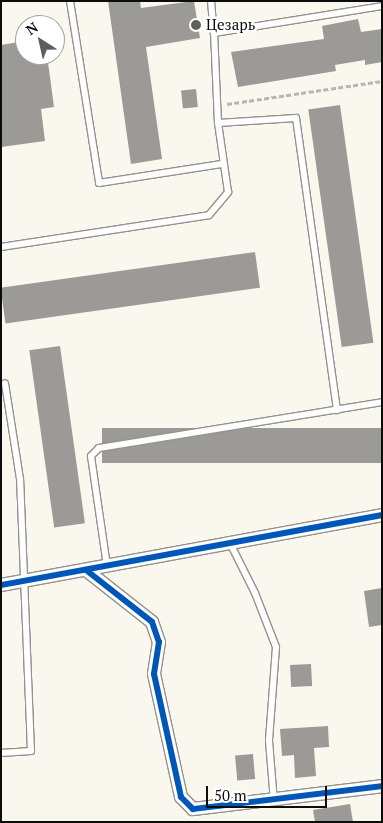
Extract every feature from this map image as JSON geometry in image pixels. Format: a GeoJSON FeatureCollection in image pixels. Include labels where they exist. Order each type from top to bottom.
{"type":"FeatureCollection","features":[{"type":"Feature","properties":{"kind":"street"},"geometry":{"type":"LineString","coordinates":[[1,585],[382,516]]}},
{"type":"Feature","properties":{"kind":"street"},"geometry":{"type":"LineString","coordinates":[[86,570],[152,622],[160,642],[154,674],[181,797],[193,809],[274,802],[382,786]]}},
{"type":"Feature","properties":{"kind":"lane"},"geometry":{"type":"LineString","coordinates":[[70,1],[99,182],[222,164]]}},
{"type":"Feature","properties":{"kind":"lane"},"geometry":{"type":"LineString","coordinates":[[1,246],[209,215],[228,192],[222,164],[218,123],[211,1]]}},
{"type":"Feature","properties":{"kind":"lane"},"geometry":{"type":"LineString","coordinates":[[214,33],[382,6]]}},
{"type":"Feature","properties":{"kind":"lane"},"geometry":{"type":"LineString","coordinates":[[218,123],[296,118],[337,410]]}},
{"type":"Feature","properties":{"kind":"lane"},"geometry":{"type":"LineString","coordinates":[[1,753],[31,751],[20,479],[5,383]]}},
{"type":"Feature","properties":{"kind":"lane"},"geometry":{"type":"LineString","coordinates":[[107,566],[92,456],[100,448],[382,402]]}},
{"type":"Feature","properties":{"kind":"lane"},"geometry":{"type":"LineString","coordinates":[[230,543],[255,593],[276,647],[270,741],[274,802]]}},
{"type":"Feature","properties":{"kind":"path"},"geometry":{"type":"LineString","coordinates":[[217,105],[382,81]]}},
{"type":"Feature","properties":{"kind":"building"},"geometry":{"type":"Polygon","coordinates":[[[108,1],[140,1],[141,8],[194,1],[200,38],[146,47],[162,159],[131,164],[108,1]]]}},
{"type":"Feature","properties":{"kind":"building"},"geometry":{"type":"Polygon","coordinates":[[[358,19],[361,32],[382,29],[382,62],[365,65],[365,60],[335,65],[336,71],[238,87],[231,52],[324,39],[322,26],[358,19]]]}},
{"type":"Feature","properties":{"kind":"building"},"geometry":{"type":"Polygon","coordinates":[[[15,43],[15,65],[48,65],[54,107],[41,109],[45,141],[1,147],[1,45],[15,43]]]}},
{"type":"Feature","properties":{"kind":"building"},"geometry":{"type":"Polygon","coordinates":[[[196,89],[198,107],[183,108],[181,91],[196,89]]]}},
{"type":"Feature","properties":{"kind":"building"},"geometry":{"type":"Polygon","coordinates":[[[340,105],[373,343],[342,347],[308,109],[340,105]]]}},
{"type":"Feature","properties":{"kind":"building"},"geometry":{"type":"Polygon","coordinates":[[[255,252],[260,288],[6,323],[1,288],[255,252]]]}},
{"type":"Feature","properties":{"kind":"building"},"geometry":{"type":"Polygon","coordinates":[[[60,346],[85,523],[54,528],[29,350],[60,346]]]}},
{"type":"Feature","properties":{"kind":"building"},"geometry":{"type":"Polygon","coordinates":[[[102,428],[382,428],[382,463],[102,463],[102,428]]]}},
{"type":"Feature","properties":{"kind":"building"},"geometry":{"type":"Polygon","coordinates":[[[382,588],[382,625],[369,627],[364,591],[382,588]]]}},
{"type":"Feature","properties":{"kind":"building"},"geometry":{"type":"Polygon","coordinates":[[[311,664],[312,686],[291,687],[290,665],[311,664]]]}},
{"type":"Feature","properties":{"kind":"building"},"geometry":{"type":"Polygon","coordinates":[[[328,726],[329,747],[314,748],[316,776],[295,778],[294,755],[282,756],[280,729],[328,726]]]}},
{"type":"Feature","properties":{"kind":"building"},"geometry":{"type":"Polygon","coordinates":[[[253,754],[255,779],[237,780],[235,756],[253,754]]]}},
{"type":"Feature","properties":{"kind":"building"},"geometry":{"type":"Polygon","coordinates":[[[350,804],[353,822],[315,822],[313,810],[350,804]]]}},
{"type":"Feature","properties":{"kind":"cycle path"},"geometry":{"type":"LineString","coordinates":[[1,585],[382,515]]}},
{"type":"Feature","properties":{"kind":"cycle path"},"geometry":{"type":"LineString","coordinates":[[86,570],[152,622],[159,642],[154,674],[181,797],[193,809],[382,786]]}},
{"type":"Feature","properties":{"kind":"place","name":"Цезарь"},"geometry":{"type":"Point","coordinates":[196,25]}}]}
